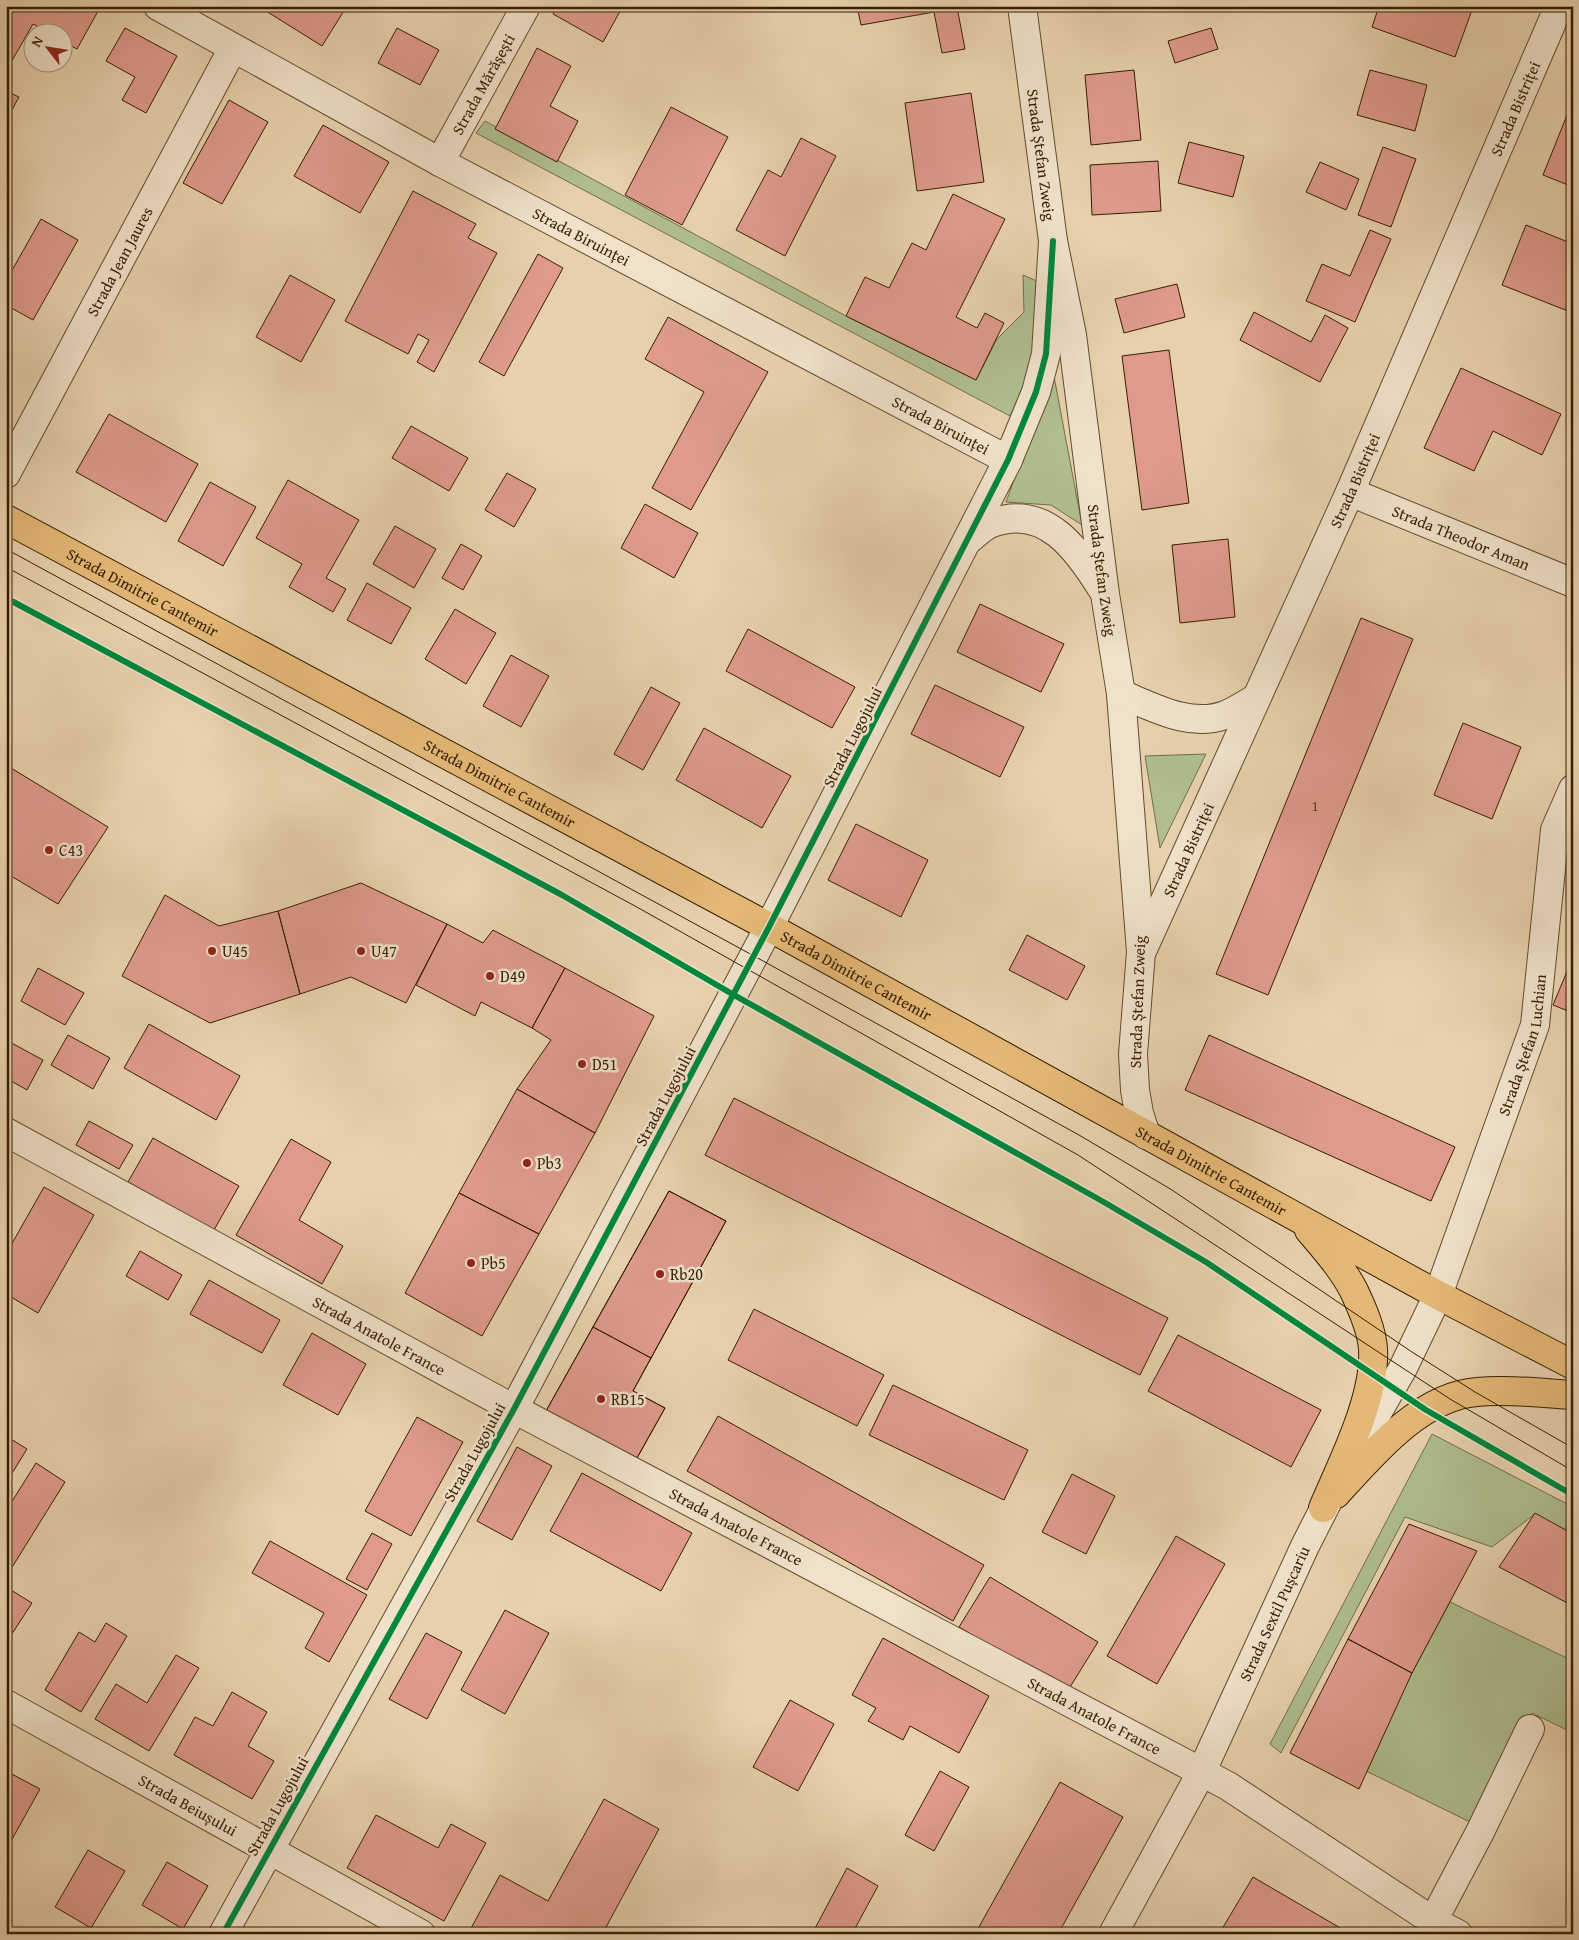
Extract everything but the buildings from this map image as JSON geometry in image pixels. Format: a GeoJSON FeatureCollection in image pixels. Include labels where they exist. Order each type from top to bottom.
{"type":"FeatureCollection","features":[{"type":"Feature","properties":{"kind":"main road","name":"Strada Dimitrie Cantemir"},"geometry":{"type":"LineString","coordinates":[[6,519],[770,927],[1438,1296],[1573,1365]]}},
{"type":"Feature","properties":{"kind":"main road"},"geometry":{"type":"LineString","coordinates":[[1298,1218],[1338,1265],[1354,1290],[1366,1321],[1373,1348],[1372,1374],[1365,1405],[1323,1508]]}},
{"type":"Feature","properties":{"kind":"main road"},"geometry":{"type":"LineString","coordinates":[[1323,1508],[1389,1439],[1426,1410],[1450,1399],[1475,1392],[1528,1392],[1573,1395]]}},
{"type":"Feature","properties":{"kind":"street","name":"Strada Biruinței"},"geometry":{"type":"LineString","coordinates":[[158,6],[440,162],[1008,460]]}},
{"type":"Feature","properties":{"kind":"street","name":"Strada Mărășești"},"geometry":{"type":"LineString","coordinates":[[440,162],[526,6]]}},
{"type":"Feature","properties":{"kind":"street","name":"Strada Ștefan Zweig"},"geometry":{"type":"LineString","coordinates":[[1022,6],[1053,241],[1072,335],[1105,594],[1122,694],[1141,952],[1133,1054],[1138,1113],[1146,1135]]}},
{"type":"Feature","properties":{"kind":"street","name":"Strada Bistriței"},"geometry":{"type":"LineString","coordinates":[[1141,952],[1350,492],[1559,6]]}},
{"type":"Feature","properties":{"kind":"street","name":"Strada Jean Jaures"},"geometry":{"type":"LineString","coordinates":[[6,474],[233,48]]}},
{"type":"Feature","properties":{"kind":"street","name":"Strada Lugojului"},"geometry":{"type":"LineString","coordinates":[[222,1934],[514,1409],[770,927],[1008,460],[1036,392],[1046,354],[1053,241]]}},
{"type":"Feature","properties":{"kind":"street","name":"Strada Theodor Aman"},"geometry":{"type":"LineString","coordinates":[[1350,492],[1573,583]]}},
{"type":"Feature","properties":{"kind":"street"},"geometry":{"type":"LineString","coordinates":[[967,541],[991,523],[1014,518],[1039,522],[1061,535],[1085,561],[1105,594]]}},
{"type":"Feature","properties":{"kind":"street"},"geometry":{"type":"LineString","coordinates":[[1122,694],[1181,717],[1202,720],[1225,715],[1256,698]]}},
{"type":"Feature","properties":{"kind":"street","name":"Strada Ștefan Luchian"},"geometry":{"type":"LineString","coordinates":[[1438,1296],[1535,1025],[1555,830],[1573,788]]}},
{"type":"Feature","properties":{"kind":"street","name":"Strada Anatole France"},"geometry":{"type":"LineString","coordinates":[[6,1132],[514,1409],[1228,1786],[1433,1920],[1458,1934]]}},
{"type":"Feature","properties":{"kind":"street","name":"Strada Sextil Pușcariu"},"geometry":{"type":"LineString","coordinates":[[1113,1934],[1201,1773],[1323,1508],[1403,1368],[1438,1296]]}},
{"type":"Feature","properties":{"kind":"street","name":"Strada Beiușului"},"geometry":{"type":"LineString","coordinates":[[6,1704],[421,1934]]}},
{"type":"Feature","properties":{"kind":"street"},"geometry":{"type":"LineString","coordinates":[[1433,1920],[1480,1832],[1530,1728]]}},
{"type":"Feature","properties":{"kind":"green space"},"geometry":{"type":"Polygon","coordinates":[[[485,121],[846,316],[976,380],[997,339],[1024,312],[1023,275],[1039,282],[1033,367],[1010,416],[476,133],[485,121]]]}},
{"type":"Feature","properties":{"kind":"green space"},"geometry":{"type":"Polygon","coordinates":[[[1053,371],[1082,525],[1051,505],[1006,502],[1053,371]]]}},
{"type":"Feature","properties":{"kind":"green space"},"geometry":{"type":"Polygon","coordinates":[[[1206,754],[1160,848],[1145,756],[1206,754]]]}},
{"type":"Feature","properties":{"kind":"green space"},"geometry":{"type":"Polygon","coordinates":[[[1432,1434],[1573,1507],[1573,1534],[1535,1514],[1492,1547],[1405,1517],[1281,1753],[1270,1744],[1432,1434]]]}},
{"type":"Feature","properties":{"kind":"green space"},"geometry":{"type":"Polygon","coordinates":[[[1450,1602],[1573,1661],[1573,1733],[1532,1713],[1474,1824],[1360,1768],[1450,1602]]]}},
{"type":"Feature","properties":{"kind":"tram line"},"geometry":{"type":"LineString","coordinates":[[6,549],[1079,1135],[1172,1190],[1412,1352],[1475,1392],[1573,1448]]}},
{"type":"Feature","properties":{"kind":"tram line"},"geometry":{"type":"LineString","coordinates":[[6,567],[635,906],[1078,1155],[1450,1399],[1573,1471]]}},
{"type":"Feature","properties":{"kind":"cycle path"},"geometry":{"type":"LineString","coordinates":[[223,1934],[514,1409],[769,927],[1008,460],[1036,392],[1046,354],[1053,241]]}},
{"type":"Feature","properties":{"kind":"cycle path"},"geometry":{"type":"LineString","coordinates":[[6,598],[562,895],[734,995],[1102,1201],[1206,1262],[1426,1410],[1573,1495]]}},
{"type":"Feature","properties":{"kind":"place","name":"C43"},"geometry":{"type":"Point","coordinates":[49,850]}},
{"type":"Feature","properties":{"kind":"place","name":"U45"},"geometry":{"type":"Point","coordinates":[212,951]}},
{"type":"Feature","properties":{"kind":"place","name":"U47"},"geometry":{"type":"Point","coordinates":[361,951]}},
{"type":"Feature","properties":{"kind":"place","name":"D49"},"geometry":{"type":"Point","coordinates":[490,976]}},
{"type":"Feature","properties":{"kind":"place","name":"D51"},"geometry":{"type":"Point","coordinates":[582,1064]}},
{"type":"Feature","properties":{"kind":"place","name":"Pb3"},"geometry":{"type":"Point","coordinates":[527,1163]}},
{"type":"Feature","properties":{"kind":"place","name":"Pb5"},"geometry":{"type":"Point","coordinates":[471,1263]}},
{"type":"Feature","properties":{"kind":"place","name":"Rb20"},"geometry":{"type":"Point","coordinates":[660,1274]}},
{"type":"Feature","properties":{"kind":"place","name":"RB15"},"geometry":{"type":"Point","coordinates":[601,1399]}}]}
